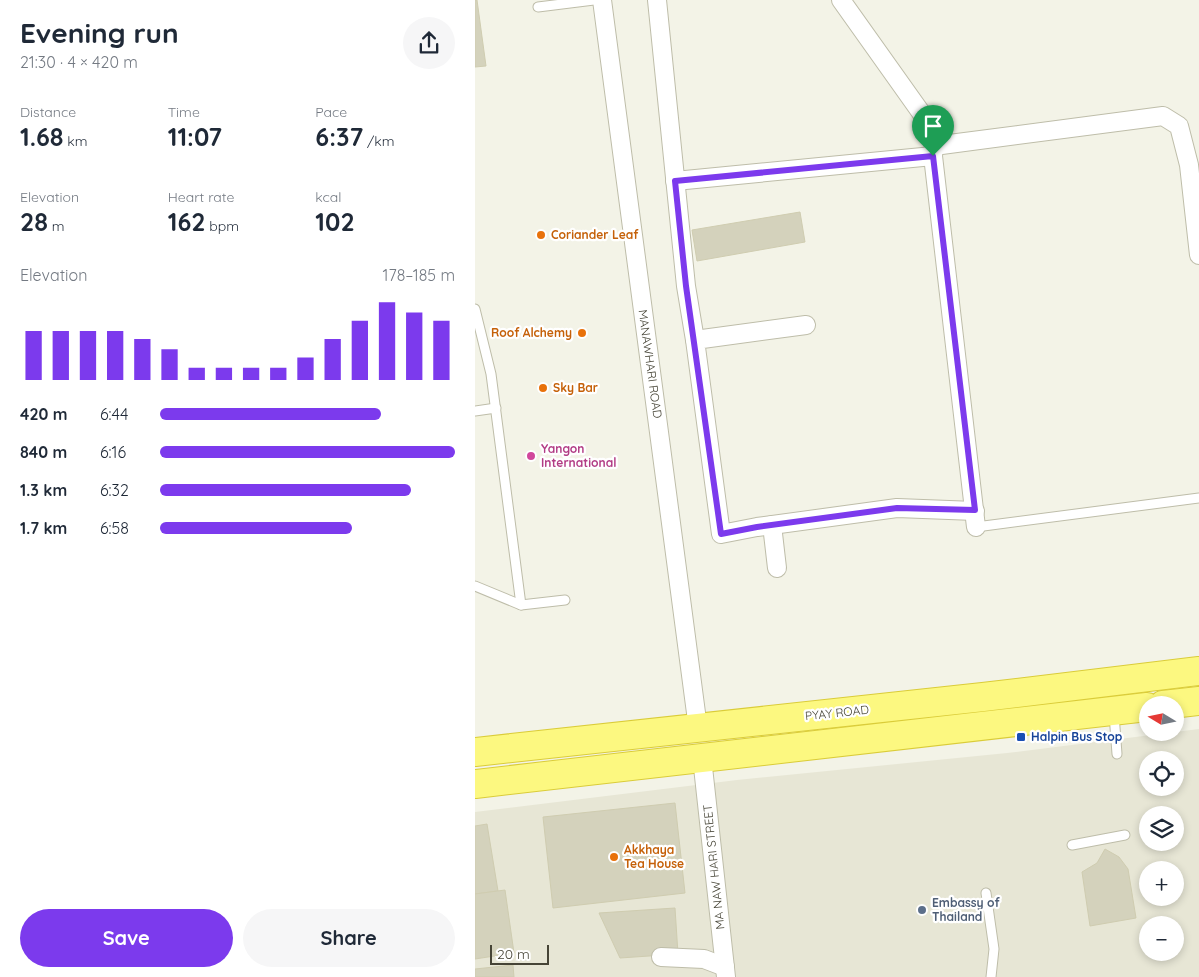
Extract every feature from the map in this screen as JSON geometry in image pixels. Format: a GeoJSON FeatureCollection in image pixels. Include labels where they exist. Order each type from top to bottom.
{"type":"FeatureCollection","features":[{"type":"Feature","properties":{"kind":"highway","name":"PYAY ROAD"},"geometry":{"type":"LineString","coordinates":[[475,752],[983,697],[1199,671]]}},
{"type":"Feature","properties":{"kind":"highway"},"geometry":{"type":"LineString","coordinates":[[1184,703],[1199,701]]}},
{"type":"Feature","properties":{"kind":"highway"},"geometry":{"type":"LineString","coordinates":[[475,784],[1139,708]]}},
{"type":"Feature","properties":{"kind":"highway"},"geometry":{"type":"LineString","coordinates":[[475,732],[514,747]]}},
{"type":"Feature","properties":{"kind":"street","name":"MANAWHARI ROAD"},"geometry":{"type":"LineString","coordinates":[[602,0],[698,728]]}},
{"type":"Feature","properties":{"kind":"street"},"geometry":{"type":"LineString","coordinates":[[657,0],[686,286],[721,534],[897,508],[975,519],[933,151],[927,121],[841,0]]}},
{"type":"Feature","properties":{"kind":"street"},"geometry":{"type":"LineString","coordinates":[[675,181],[933,151],[1163,116],[1179,126],[1189,165],[1199,256]]}},
{"type":"Feature","properties":{"kind":"street"},"geometry":{"type":"LineString","coordinates":[[695,340],[806,325]]}},
{"type":"Feature","properties":{"kind":"street"},"geometry":{"type":"LineString","coordinates":[[772,525],[777,568]]}},
{"type":"Feature","properties":{"kind":"street","name":"MA NAW HARI STREET"},"geometry":{"type":"LineString","coordinates":[[702,758],[726,972]]}},
{"type":"Feature","properties":{"kind":"street"},"geometry":{"type":"LineString","coordinates":[[661,957],[704,959],[726,972]]}},
{"type":"Feature","properties":{"kind":"lane"},"geometry":{"type":"LineString","coordinates":[[538,7],[593,0]]}},
{"type":"Feature","properties":{"kind":"lane"},"geometry":{"type":"LineString","coordinates":[[475,309],[491,374],[521,605]]}},
{"type":"Feature","properties":{"kind":"lane"},"geometry":{"type":"LineString","coordinates":[[475,410],[496,408]]}},
{"type":"Feature","properties":{"kind":"lane"},"geometry":{"type":"LineString","coordinates":[[975,519],[1199,498]]}},
{"type":"Feature","properties":{"kind":"lane"},"geometry":{"type":"LineString","coordinates":[[475,586],[521,605],[565,600]]}},
{"type":"Feature","properties":{"kind":"lane"},"geometry":{"type":"LineString","coordinates":[[1114,711],[1117,754]]}},
{"type":"Feature","properties":{"kind":"lane"},"geometry":{"type":"LineString","coordinates":[[1072,844],[1125,835]]}},
{"type":"Feature","properties":{"kind":"lane"},"geometry":{"type":"LineString","coordinates":[[987,893],[994,949],[991,977]]}},
{"type":"Feature","properties":{"kind":"shaded area"},"geometry":{"type":"Polygon","coordinates":[[[1199,729],[1199,977],[475,977],[475,812],[737,780],[1007,753],[1139,736],[1139,741],[1184,741],[1184,731],[1199,729]]]}},
{"type":"Feature","properties":{"kind":"building"},"geometry":{"type":"Polygon","coordinates":[[[475,0],[477,0],[486,66],[475,67],[475,0]]]}},
{"type":"Feature","properties":{"kind":"building"},"geometry":{"type":"Polygon","coordinates":[[[800,212],[805,242],[697,261],[692,230],[800,212]]]}},
{"type":"Feature","properties":{"kind":"building"},"geometry":{"type":"Polygon","coordinates":[[[675,803],[685,893],[553,908],[543,817],[675,803]]]}},
{"type":"Feature","properties":{"kind":"building"},"geometry":{"type":"Polygon","coordinates":[[[487,824],[498,891],[475,894],[475,826],[487,824]]]}},
{"type":"Feature","properties":{"kind":"building"},"geometry":{"type":"Polygon","coordinates":[[[1105,849],[1119,857],[1128,869],[1136,918],[1090,926],[1082,872],[1097,863],[1105,849]]]}},
{"type":"Feature","properties":{"kind":"building"},"geometry":{"type":"Polygon","coordinates":[[[505,890],[514,953],[475,959],[475,894],[505,890]]]}},
{"type":"Feature","properties":{"kind":"building"},"geometry":{"type":"Polygon","coordinates":[[[675,908],[678,954],[620,958],[599,913],[675,908]]]}},
{"type":"Feature","properties":{"kind":"building"},"geometry":{"type":"Polygon","coordinates":[[[513,965],[514,977],[475,977],[475,969],[513,965]]]}},
{"type":"Feature","properties":{"kind":"place","name":"Coriander Leaf"},"geometry":{"type":"Point","coordinates":[541,235]}},
{"type":"Feature","properties":{"kind":"place","name":"Roof Alchemy"},"geometry":{"type":"Point","coordinates":[582,333]}},
{"type":"Feature","properties":{"kind":"place","name":"Sky Bar"},"geometry":{"type":"Point","coordinates":[543,388]}},
{"type":"Feature","properties":{"kind":"place","name":"Yangon International"},"geometry":{"type":"Point","coordinates":[531,456]}},
{"type":"Feature","properties":{"kind":"place","name":"Halpin Bus Stop"},"geometry":{"type":"Point","coordinates":[1021,737]}},
{"type":"Feature","properties":{"kind":"place","name":"Akkhaya Tea House"},"geometry":{"type":"Point","coordinates":[614,857]}},
{"type":"Feature","properties":{"kind":"place","name":"Embassy of Thailand"},"geometry":{"type":"Point","coordinates":[922,910]}},
{"type":"Feature","properties":{"kind":"route"},"geometry":{"type":"LineString","coordinates":[[933,156],[957,375],[975,510],[897,508],[757,527],[721,534],[686,286],[675,181],[933,156]]}}]}
